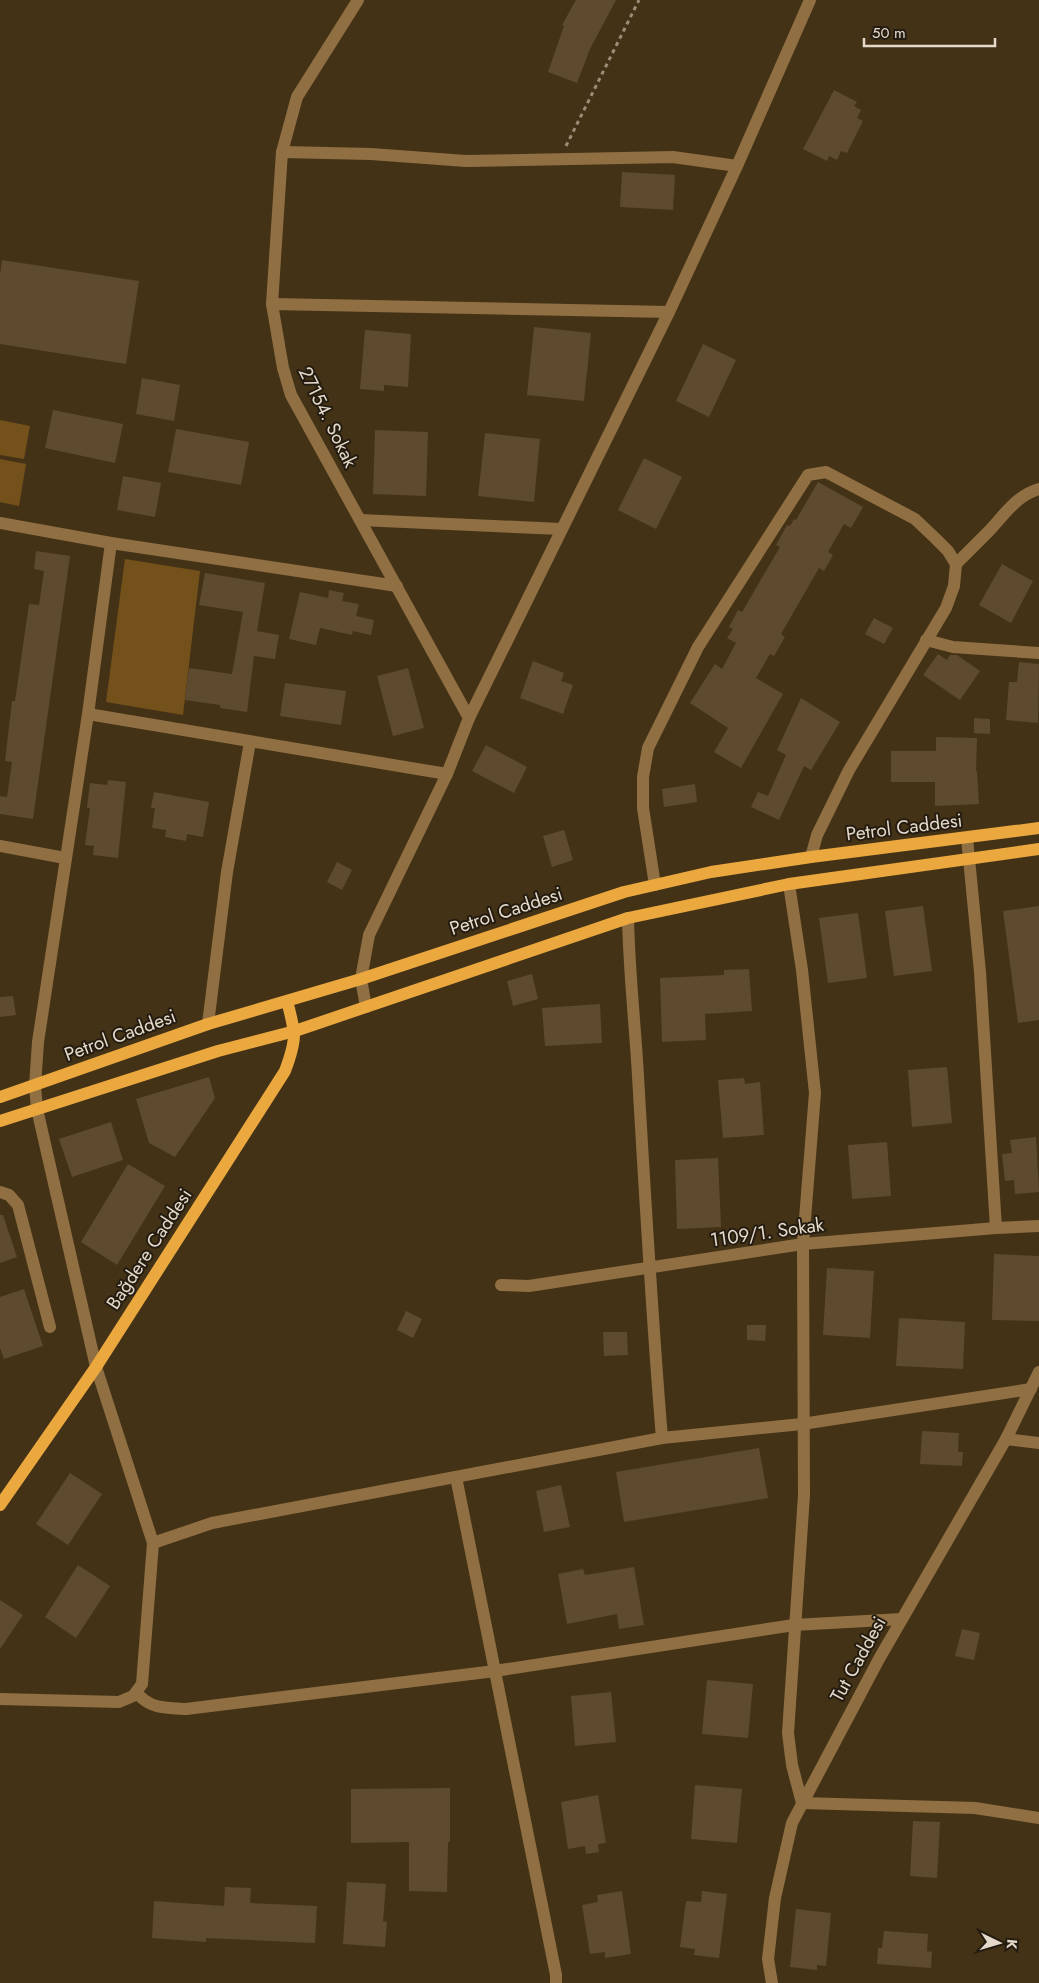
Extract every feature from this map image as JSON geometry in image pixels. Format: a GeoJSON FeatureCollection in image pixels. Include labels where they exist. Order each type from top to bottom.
{"type":"FeatureCollection","features":[{"type":"Feature","properties":{"kind":"main road","name":"Petrol Caddesi"},"geometry":{"type":"LineString","coordinates":[[0,1097],[208,1024],[361,979],[624,892],[711,872],[811,857],[1039,828]]}},
{"type":"Feature","properties":{"kind":"main road"},"geometry":{"type":"LineString","coordinates":[[0,1121],[218,1051],[295,1031],[628,918],[789,884],[1039,849]]}},
{"type":"Feature","properties":{"kind":"main road","name":"Bağdere Caddesi"},"geometry":{"type":"LineString","coordinates":[[0,1505],[96,1367],[285,1071],[293,1051],[295,1031],[287,1001]]}},
{"type":"Feature","properties":{"kind":"street","name":"27154. Sokak"},"geometry":{"type":"LineString","coordinates":[[358,0],[297,97],[282,152],[272,304],[283,368],[291,395],[469,718]]}},
{"type":"Feature","properties":{"kind":"street"},"geometry":{"type":"LineString","coordinates":[[366,1007],[361,979],[369,934],[447,774],[469,718],[669,312],[737,166],[810,0]]}},
{"type":"Feature","properties":{"kind":"street"},"geometry":{"type":"LineString","coordinates":[[282,152],[371,154],[466,161],[673,157],[737,166]]}},
{"type":"Feature","properties":{"kind":"street"},"geometry":{"type":"LineString","coordinates":[[272,304],[669,312]]}},
{"type":"Feature","properties":{"kind":"street"},"geometry":{"type":"LineString","coordinates":[[655,885],[643,808],[643,777],[648,748],[698,647],[808,475],[826,472],[915,520],[948,551],[956,564],[954,586],[946,608],[849,770],[817,835],[811,857]]}},
{"type":"Feature","properties":{"kind":"street"},"geometry":{"type":"LineString","coordinates":[[956,564],[990,530],[1012,504],[1026,494],[1039,489]]}},
{"type":"Feature","properties":{"kind":"street"},"geometry":{"type":"LineString","coordinates":[[360,520],[561,529]]}},
{"type":"Feature","properties":{"kind":"street"},"geometry":{"type":"LineString","coordinates":[[0,523],[111,543],[397,586]]}},
{"type":"Feature","properties":{"kind":"street"},"geometry":{"type":"LineString","coordinates":[[0,1699],[119,1702],[129,1699],[137,1693],[142,1684],[153,1544],[96,1367],[37,1109],[35,1086],[38,1042],[88,714],[111,543]]}},
{"type":"Feature","properties":{"kind":"street"},"geometry":{"type":"LineString","coordinates":[[926,640],[953,647],[1039,653]]}},
{"type":"Feature","properties":{"kind":"street"},"geometry":{"type":"LineString","coordinates":[[88,714],[447,774]]}},
{"type":"Feature","properties":{"kind":"street"},"geometry":{"type":"LineString","coordinates":[[208,1024],[227,872],[250,742]]}},
{"type":"Feature","properties":{"kind":"street"},"geometry":{"type":"LineString","coordinates":[[967,838],[980,972],[996,1228]]}},
{"type":"Feature","properties":{"kind":"street"},"geometry":{"type":"LineString","coordinates":[[0,846],[65,858]]}},
{"type":"Feature","properties":{"kind":"street"},"geometry":{"type":"LineString","coordinates":[[789,884],[802,970],[815,1093],[803,1244],[802,1424],[804,1495],[788,1733],[792,1765],[802,1803],[976,1808],[1039,1818]]}},
{"type":"Feature","properties":{"kind":"street"},"geometry":{"type":"LineString","coordinates":[[628,918],[628,969],[638,1073],[648,1267],[662,1438]]}},
{"type":"Feature","properties":{"kind":"street"},"geometry":{"type":"LineString","coordinates":[[0,1192],[14,1199],[18,1205],[50,1327]]}},
{"type":"Feature","properties":{"kind":"street","name":"1109/1. Sokak"},"geometry":{"type":"LineString","coordinates":[[501,1284],[529,1286],[803,1244],[1039,1226]]}},
{"type":"Feature","properties":{"kind":"street","name":"Tut Caddesi"},"geometry":{"type":"LineString","coordinates":[[772,1983],[768,1959],[775,1898],[792,1823],[879,1659],[1006,1439],[1039,1372]]}},
{"type":"Feature","properties":{"kind":"street"},"geometry":{"type":"LineString","coordinates":[[153,1544],[212,1523],[662,1438],[802,1424],[1030,1389]]}},
{"type":"Feature","properties":{"kind":"street"},"geometry":{"type":"LineString","coordinates":[[1006,1439],[1039,1443]]}},
{"type":"Feature","properties":{"kind":"street"},"geometry":{"type":"LineString","coordinates":[[456,1477],[554,1965],[556,1983]]}},
{"type":"Feature","properties":{"kind":"street"},"geometry":{"type":"LineString","coordinates":[[137,1693],[153,1706],[186,1709],[495,1671],[794,1625],[902,1619]]}},
{"type":"Feature","properties":{"kind":"path"},"geometry":{"type":"LineString","coordinates":[[559,160],[638,0]]}},
{"type":"Feature","properties":{"kind":"shaded area"},"geometry":{"type":"Polygon","coordinates":[[[0,420],[30,426],[24,459],[0,455],[0,420]]]}},
{"type":"Feature","properties":{"kind":"shaded area"},"geometry":{"type":"Polygon","coordinates":[[[0,459],[26,464],[19,506],[0,502],[0,459]]]}},
{"type":"Feature","properties":{"kind":"shaded area"},"geometry":{"type":"Polygon","coordinates":[[[125,559],[200,571],[183,715],[106,702],[125,559]]]}},
{"type":"Feature","properties":{"kind":"building"},"geometry":{"type":"Polygon","coordinates":[[[576,0],[616,0],[590,49],[577,83],[548,72],[564,26],[562,25],[576,0]]]}},
{"type":"Feature","properties":{"kind":"building"},"geometry":{"type":"Polygon","coordinates":[[[834,90],[857,102],[854,106],[861,110],[857,118],[863,121],[847,153],[841,151],[837,160],[829,156],[827,161],[803,149],[834,90]]]}},
{"type":"Feature","properties":{"kind":"building"},"geometry":{"type":"Polygon","coordinates":[[[622,172],[675,175],[673,210],[620,207],[622,172]]]}},
{"type":"Feature","properties":{"kind":"building"},"geometry":{"type":"Polygon","coordinates":[[[2,260],[139,281],[126,364],[0,344],[0,275],[2,260]]]}},
{"type":"Feature","properties":{"kind":"building"},"geometry":{"type":"Polygon","coordinates":[[[534,327],[591,333],[584,401],[527,395],[534,327]]]}},
{"type":"Feature","properties":{"kind":"building"},"geometry":{"type":"Polygon","coordinates":[[[365,330],[411,334],[408,387],[384,385],[384,391],[360,389],[365,330]]]}},
{"type":"Feature","properties":{"kind":"building"},"geometry":{"type":"Polygon","coordinates":[[[703,344],[736,360],[709,417],[676,401],[703,344]]]}},
{"type":"Feature","properties":{"kind":"building"},"geometry":{"type":"Polygon","coordinates":[[[142,378],[180,385],[174,421],[136,414],[142,378]]]}},
{"type":"Feature","properties":{"kind":"building"},"geometry":{"type":"Polygon","coordinates":[[[53,410],[123,424],[115,463],[45,448],[53,410]]]}},
{"type":"Feature","properties":{"kind":"building"},"geometry":{"type":"Polygon","coordinates":[[[176,429],[249,442],[241,485],[168,472],[176,429]]]}},
{"type":"Feature","properties":{"kind":"building"},"geometry":{"type":"Polygon","coordinates":[[[375,430],[428,432],[426,496],[373,494],[375,430]]]}},
{"type":"Feature","properties":{"kind":"building"},"geometry":{"type":"Polygon","coordinates":[[[485,433],[540,439],[534,502],[478,496],[485,433]]]}},
{"type":"Feature","properties":{"kind":"building"},"geometry":{"type":"Polygon","coordinates":[[[644,458],[682,477],[656,529],[618,510],[644,458]]]}},
{"type":"Feature","properties":{"kind":"building"},"geometry":{"type":"Polygon","coordinates":[[[123,476],[161,483],[155,517],[117,510],[123,476]]]}},
{"type":"Feature","properties":{"kind":"building"},"geometry":{"type":"Polygon","coordinates":[[[818,482],[863,507],[851,528],[844,524],[828,552],[833,555],[824,571],[819,568],[781,634],[785,637],[774,656],[770,654],[756,678],[783,694],[741,768],[714,752],[728,728],[690,703],[715,664],[722,669],[736,643],[727,638],[733,629],[729,627],[738,610],[742,612],[780,547],[776,545],[787,525],[790,526],[794,519],[796,520],[818,482]]]}},
{"type":"Feature","properties":{"kind":"building"},"geometry":{"type":"Polygon","coordinates":[[[36,551],[70,556],[33,819],[0,814],[0,796],[7,797],[12,762],[5,761],[12,701],[15,701],[29,604],[39,605],[44,571],[34,569],[36,551]]]}},
{"type":"Feature","properties":{"kind":"building"},"geometry":{"type":"Polygon","coordinates":[[[1002,564],[1033,581],[1011,623],[979,605],[1002,564]]]}},
{"type":"Feature","properties":{"kind":"building"},"geometry":{"type":"Polygon","coordinates":[[[205,573],[265,583],[257,631],[279,635],[275,659],[254,656],[247,712],[220,708],[220,705],[185,700],[189,668],[232,674],[243,612],[199,605],[205,573]]]}},
{"type":"Feature","properties":{"kind":"building"},"geometry":{"type":"Polygon","coordinates":[[[329,590],[344,593],[342,601],[359,604],[356,616],[374,620],[371,635],[353,631],[352,635],[320,628],[316,645],[289,639],[300,592],[328,598],[329,590]]]}},
{"type":"Feature","properties":{"kind":"building"},"geometry":{"type":"Polygon","coordinates":[[[874,618],[893,628],[884,644],[865,634],[874,618]]]}},
{"type":"Feature","properties":{"kind":"building"},"geometry":{"type":"Polygon","coordinates":[[[938,654],[947,660],[950,655],[957,655],[980,671],[960,700],[923,675],[938,654]]]}},
{"type":"Feature","properties":{"kind":"building"},"geometry":{"type":"Polygon","coordinates":[[[533,661],[564,673],[561,681],[573,685],[563,714],[520,698],[533,661]]]}},
{"type":"Feature","properties":{"kind":"building"},"geometry":{"type":"Polygon","coordinates":[[[1019,662],[1039,664],[1038,723],[1006,720],[1009,682],[1017,682],[1019,662]]]}},
{"type":"Feature","properties":{"kind":"building"},"geometry":{"type":"Polygon","coordinates":[[[408,668],[424,728],[393,736],[377,676],[408,668]]]}},
{"type":"Feature","properties":{"kind":"building"},"geometry":{"type":"Polygon","coordinates":[[[285,683],[346,691],[341,725],[280,716],[285,683]]]}},
{"type":"Feature","properties":{"kind":"building"},"geometry":{"type":"Polygon","coordinates":[[[801,698],[840,722],[811,770],[804,766],[779,820],[751,807],[758,792],[768,796],[786,755],[777,750],[801,698]]]}},
{"type":"Feature","properties":{"kind":"building"},"geometry":{"type":"Polygon","coordinates":[[[974,718],[990,719],[990,734],[974,733],[974,718]]]}},
{"type":"Feature","properties":{"kind":"building"},"geometry":{"type":"Polygon","coordinates":[[[936,737],[977,738],[976,771],[979,804],[935,806],[935,782],[891,782],[891,751],[936,751],[936,737]]]}},
{"type":"Feature","properties":{"kind":"building"},"geometry":{"type":"Polygon","coordinates":[[[486,745],[527,767],[514,793],[472,771],[486,745]]]}},
{"type":"Feature","properties":{"kind":"building"},"geometry":{"type":"Polygon","coordinates":[[[108,780],[126,782],[118,858],[93,855],[94,846],[85,845],[90,808],[87,808],[90,783],[107,785],[108,780]]]}},
{"type":"Feature","properties":{"kind":"building"},"geometry":{"type":"Polygon","coordinates":[[[695,784],[697,802],[664,807],[662,789],[695,784]]]}},
{"type":"Feature","properties":{"kind":"building"},"geometry":{"type":"Polygon","coordinates":[[[154,792],[209,802],[203,837],[187,834],[186,841],[165,837],[166,830],[152,828],[155,808],[151,808],[154,792]]]}},
{"type":"Feature","properties":{"kind":"building"},"geometry":{"type":"Polygon","coordinates":[[[564,830],[573,860],[552,867],[543,836],[564,830]]]}},
{"type":"Feature","properties":{"kind":"building"},"geometry":{"type":"Polygon","coordinates":[[[337,862],[352,870],[342,890],[327,882],[337,862]]]}},
{"type":"Feature","properties":{"kind":"building"},"geometry":{"type":"Polygon","coordinates":[[[923,906],[932,971],[894,976],[885,911],[923,906]]]}},
{"type":"Feature","properties":{"kind":"building"},"geometry":{"type":"Polygon","coordinates":[[[1039,906],[1039,1020],[1018,1023],[1003,911],[1039,906]]]}},
{"type":"Feature","properties":{"kind":"building"},"geometry":{"type":"Polygon","coordinates":[[[858,913],[867,978],[828,983],[819,918],[858,913]]]}},
{"type":"Feature","properties":{"kind":"building"},"geometry":{"type":"Polygon","coordinates":[[[749,969],[752,1011],[705,1014],[706,1040],[662,1042],[660,978],[724,975],[724,970],[749,969]]]}},
{"type":"Feature","properties":{"kind":"building"},"geometry":{"type":"Polygon","coordinates":[[[532,974],[538,999],[513,1006],[507,981],[532,974]]]}},
{"type":"Feature","properties":{"kind":"building"},"geometry":{"type":"Polygon","coordinates":[[[13,996],[16,1015],[0,1017],[0,997],[13,996]]]}},
{"type":"Feature","properties":{"kind":"building"},"geometry":{"type":"Polygon","coordinates":[[[600,1004],[602,1043],[545,1046],[542,1008],[600,1004]]]}},
{"type":"Feature","properties":{"kind":"building"},"geometry":{"type":"Polygon","coordinates":[[[947,1067],[952,1123],[912,1127],[908,1070],[947,1067]]]}},
{"type":"Feature","properties":{"kind":"building"},"geometry":{"type":"Polygon","coordinates":[[[209,1077],[215,1098],[175,1157],[149,1143],[136,1099],[209,1077]]]}},
{"type":"Feature","properties":{"kind":"building"},"geometry":{"type":"Polygon","coordinates":[[[744,1078],[745,1084],[760,1082],[764,1135],[723,1138],[718,1080],[744,1078]]]}},
{"type":"Feature","properties":{"kind":"building"},"geometry":{"type":"Polygon","coordinates":[[[111,1122],[123,1160],[72,1177],[59,1139],[111,1122]]]}},
{"type":"Feature","properties":{"kind":"building"},"geometry":{"type":"Polygon","coordinates":[[[1036,1137],[1039,1192],[1015,1194],[1014,1180],[1005,1181],[1002,1154],[1012,1153],[1010,1140],[1036,1137]]]}},
{"type":"Feature","properties":{"kind":"building"},"geometry":{"type":"Polygon","coordinates":[[[887,1142],[891,1196],[852,1199],[848,1145],[887,1142]]]}},
{"type":"Feature","properties":{"kind":"building"},"geometry":{"type":"Polygon","coordinates":[[[718,1158],[721,1227],[677,1229],[675,1160],[718,1158]]]}},
{"type":"Feature","properties":{"kind":"building"},"geometry":{"type":"Polygon","coordinates":[[[128,1164],[165,1186],[117,1265],[81,1242],[128,1164]]]}},
{"type":"Feature","properties":{"kind":"building"},"geometry":{"type":"Polygon","coordinates":[[[0,1215],[3,1215],[17,1257],[0,1263],[0,1215]]]}},
{"type":"Feature","properties":{"kind":"building"},"geometry":{"type":"Polygon","coordinates":[[[994,1254],[1039,1256],[1039,1321],[992,1320],[994,1254]]]}},
{"type":"Feature","properties":{"kind":"building"},"geometry":{"type":"Polygon","coordinates":[[[827,1268],[874,1271],[870,1338],[823,1335],[827,1268]]]}},
{"type":"Feature","properties":{"kind":"building"},"geometry":{"type":"Polygon","coordinates":[[[24,1289],[43,1346],[4,1359],[0,1348],[0,1297],[24,1289]]]}},
{"type":"Feature","properties":{"kind":"building"},"geometry":{"type":"Polygon","coordinates":[[[406,1311],[422,1319],[413,1338],[397,1330],[406,1311]]]}},
{"type":"Feature","properties":{"kind":"building"},"geometry":{"type":"Polygon","coordinates":[[[899,1318],[965,1322],[963,1369],[896,1366],[899,1318]]]}},
{"type":"Feature","properties":{"kind":"building"},"geometry":{"type":"Polygon","coordinates":[[[747,1325],[766,1325],[765,1341],[747,1340],[747,1325]]]}},
{"type":"Feature","properties":{"kind":"building"},"geometry":{"type":"Polygon","coordinates":[[[603,1332],[627,1332],[628,1355],[604,1356],[603,1332]]]}},
{"type":"Feature","properties":{"kind":"building"},"geometry":{"type":"Polygon","coordinates":[[[922,1431],[959,1433],[958,1452],[963,1452],[962,1466],[920,1464],[922,1431]]]}},
{"type":"Feature","properties":{"kind":"building"},"geometry":{"type":"Polygon","coordinates":[[[759,1448],[768,1498],[624,1522],[616,1472],[759,1448]]]}},
{"type":"Feature","properties":{"kind":"building"},"geometry":{"type":"Polygon","coordinates":[[[70,1473],[102,1494],[68,1545],[36,1524],[70,1473]]]}},
{"type":"Feature","properties":{"kind":"building"},"geometry":{"type":"Polygon","coordinates":[[[561,1485],[570,1527],[544,1532],[536,1491],[561,1485]]]}},
{"type":"Feature","properties":{"kind":"building"},"geometry":{"type":"Polygon","coordinates":[[[78,1565],[110,1586],[76,1638],[45,1617],[78,1565]]]}},
{"type":"Feature","properties":{"kind":"building"},"geometry":{"type":"Polygon","coordinates":[[[634,1567],[644,1625],[619,1629],[617,1614],[567,1624],[558,1574],[583,1569],[585,1575],[634,1567]]]}},
{"type":"Feature","properties":{"kind":"building"},"geometry":{"type":"Polygon","coordinates":[[[0,1600],[23,1615],[0,1649],[0,1600]]]}},
{"type":"Feature","properties":{"kind":"building"},"geometry":{"type":"Polygon","coordinates":[[[962,1629],[980,1633],[974,1660],[955,1656],[962,1629]]]}},
{"type":"Feature","properties":{"kind":"building"},"geometry":{"type":"Polygon","coordinates":[[[707,1680],[753,1684],[748,1738],[702,1734],[707,1680]]]}},
{"type":"Feature","properties":{"kind":"building"},"geometry":{"type":"Polygon","coordinates":[[[611,1692],[616,1742],[575,1746],[571,1696],[611,1692]]]}},
{"type":"Feature","properties":{"kind":"building"},"geometry":{"type":"Polygon","coordinates":[[[695,1785],[742,1789],[737,1843],[691,1839],[695,1785]]]}},
{"type":"Feature","properties":{"kind":"building"},"geometry":{"type":"Polygon","coordinates":[[[450,1788],[450,1842],[448,1842],[447,1892],[409,1891],[409,1842],[351,1843],[351,1789],[450,1788]]]}},
{"type":"Feature","properties":{"kind":"building"},"geometry":{"type":"Polygon","coordinates":[[[598,1795],[606,1843],[598,1844],[599,1852],[586,1854],[585,1846],[568,1849],[561,1802],[598,1795]]]}},
{"type":"Feature","properties":{"kind":"building"},"geometry":{"type":"Polygon","coordinates":[[[913,1821],[940,1822],[937,1878],[910,1876],[913,1821]]]}},
{"type":"Feature","properties":{"kind":"building"},"geometry":{"type":"Polygon","coordinates":[[[347,1882],[386,1884],[383,1921],[387,1922],[385,1947],[343,1944],[347,1882]]]}},
{"type":"Feature","properties":{"kind":"building"},"geometry":{"type":"Polygon","coordinates":[[[225,1887],[251,1888],[250,1903],[317,1906],[315,1943],[206,1938],[206,1942],[152,1938],[154,1901],[224,1906],[225,1887]]]}},
{"type":"Feature","properties":{"kind":"building"},"geometry":{"type":"Polygon","coordinates":[[[622,1891],[631,1954],[605,1958],[605,1952],[590,1954],[582,1905],[598,1902],[597,1895],[622,1891]]]}},
{"type":"Feature","properties":{"kind":"building"},"geometry":{"type":"Polygon","coordinates":[[[702,1891],[727,1894],[719,1958],[694,1955],[695,1949],[680,1947],[686,1901],[701,1902],[702,1891]]]}},
{"type":"Feature","properties":{"kind":"building"},"geometry":{"type":"Polygon","coordinates":[[[796,1909],[831,1913],[826,1966],[817,1965],[817,1970],[790,1967],[796,1909]]]}},
{"type":"Feature","properties":{"kind":"building"},"geometry":{"type":"Polygon","coordinates":[[[884,1931],[928,1934],[927,1951],[932,1952],[931,1968],[877,1964],[878,1948],[882,1948],[884,1931]]]}}]}
